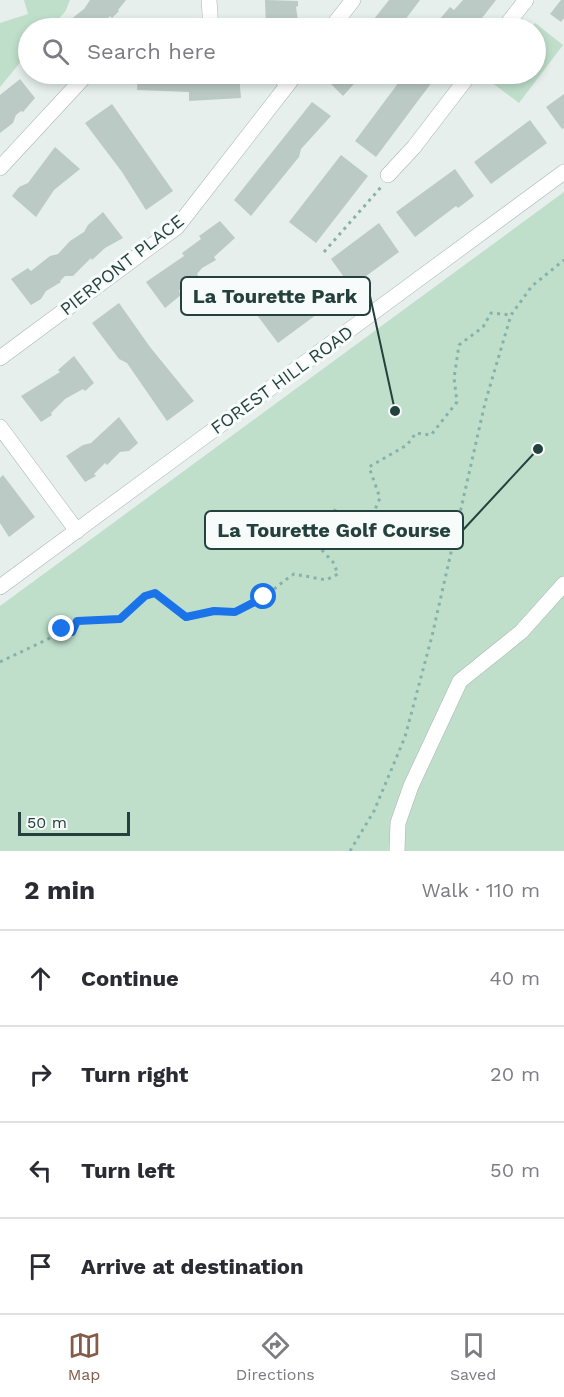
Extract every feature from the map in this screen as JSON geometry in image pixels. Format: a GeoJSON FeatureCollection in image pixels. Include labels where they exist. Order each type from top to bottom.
{"type":"FeatureCollection","features":[{"type":"Feature","properties":{"kind":"street"},"geometry":{"type":"LineString","coordinates":[[209,0],[210,18]]}},
{"type":"Feature","properties":{"kind":"street"},"geometry":{"type":"LineString","coordinates":[[339,18],[353,0]]}},
{"type":"Feature","properties":{"kind":"street"},"geometry":{"type":"LineString","coordinates":[[512,18],[526,0]]}},
{"type":"Feature","properties":{"kind":"street"},"geometry":{"type":"LineString","coordinates":[[0,168],[78,84]]}},
{"type":"Feature","properties":{"kind":"street","name":"PIERPONT PLACE"},"geometry":{"type":"LineString","coordinates":[[0,358],[177,227],[287,84]]}},
{"type":"Feature","properties":{"kind":"street"},"geometry":{"type":"LineString","coordinates":[[387,178],[462,84]]}},
{"type":"Feature","properties":{"kind":"street","name":"FOREST HILL ROAD"},"geometry":{"type":"LineString","coordinates":[[0,587],[564,172]]}},
{"type":"Feature","properties":{"kind":"street"},"geometry":{"type":"LineString","coordinates":[[0,427],[77,531]]}},
{"type":"Feature","properties":{"kind":"street"},"geometry":{"type":"LineString","coordinates":[[397,851],[398,823],[411,786],[460,681],[521,632],[564,584]]}},
{"type":"Feature","properties":{"kind":"path"},"geometry":{"type":"LineString","coordinates":[[324,252],[387,178]]}},
{"type":"Feature","properties":{"kind":"path"},"geometry":{"type":"LineString","coordinates":[[350,851],[374,811],[405,737],[432,636],[485,403],[511,315],[532,286],[564,260]]}},
{"type":"Feature","properties":{"kind":"path"},"geometry":{"type":"LineString","coordinates":[[0,662],[62,629],[72,632],[77,621],[120,619],[145,596],[155,593],[186,617],[214,611],[235,612],[264,597],[294,574],[326,580],[338,574],[333,562],[321,549],[316,529],[324,514],[334,510],[362,524],[373,514],[380,498],[369,467],[407,445],[416,433],[431,435],[457,402],[454,378],[459,345],[483,327],[491,313],[511,315]]}},
{"type":"Feature","properties":{"kind":"green space"},"geometry":{"type":"Polygon","coordinates":[[[24,0],[70,0],[59,18],[18,18],[18,65],[0,87],[0,23],[28,14],[24,0]]]}},
{"type":"Feature","properties":{"kind":"green space"},"geometry":{"type":"Polygon","coordinates":[[[546,32],[563,45],[546,67],[546,32]]]}},
{"type":"Feature","properties":{"kind":"green space"},"geometry":{"type":"Polygon","coordinates":[[[494,84],[533,84],[519,103],[494,84]]]}},
{"type":"Feature","properties":{"kind":"green space"},"geometry":{"type":"Polygon","coordinates":[[[564,192],[564,851],[0,851],[0,606],[564,192]]]}},
{"type":"Feature","properties":{"kind":"building"},"geometry":{"type":"Polygon","coordinates":[[[90,0],[126,0],[112,18],[110,16],[108,18],[73,18],[84,9],[90,0]]]}},
{"type":"Feature","properties":{"kind":"building"},"geometry":{"type":"Polygon","coordinates":[[[265,0],[298,1],[296,7],[298,18],[266,18],[265,0]]]}},
{"type":"Feature","properties":{"kind":"building"},"geometry":{"type":"Polygon","coordinates":[[[389,0],[420,0],[406,18],[375,18],[389,0]]]}},
{"type":"Feature","properties":{"kind":"building"},"geometry":{"type":"Polygon","coordinates":[[[463,0],[496,0],[482,18],[441,18],[450,7],[454,10],[463,0]]]}},
{"type":"Feature","properties":{"kind":"building"},"geometry":{"type":"Polygon","coordinates":[[[561,0],[564,0],[564,18],[561,22],[550,14],[561,0]]]}},
{"type":"Feature","properties":{"kind":"building"},"geometry":{"type":"Polygon","coordinates":[[[18,81],[18,84],[24,84],[35,98],[23,112],[16,115],[13,123],[0,133],[0,95],[18,81]]]}},
{"type":"Feature","properties":{"kind":"building"},"geometry":{"type":"Polygon","coordinates":[[[137,84],[240,84],[241,98],[189,101],[189,92],[137,90],[137,84]]]}},
{"type":"Feature","properties":{"kind":"building"},"geometry":{"type":"Polygon","coordinates":[[[331,84],[354,84],[343,96],[331,84]]]}},
{"type":"Feature","properties":{"kind":"building"},"geometry":{"type":"Polygon","coordinates":[[[398,84],[431,84],[376,157],[355,141],[398,84]]]}},
{"type":"Feature","properties":{"kind":"building"},"geometry":{"type":"Polygon","coordinates":[[[564,94],[564,128],[562,129],[546,107],[564,94]]]}},
{"type":"Feature","properties":{"kind":"building"},"geometry":{"type":"Polygon","coordinates":[[[312,102],[331,116],[301,149],[299,157],[251,216],[234,200],[312,102]]]}},
{"type":"Feature","properties":{"kind":"building"},"geometry":{"type":"Polygon","coordinates":[[[112,104],[173,191],[146,210],[122,172],[85,123],[112,104]]]}},
{"type":"Feature","properties":{"kind":"building"},"geometry":{"type":"Polygon","coordinates":[[[530,120],[547,143],[491,184],[474,162],[530,120]]]}},
{"type":"Feature","properties":{"kind":"building"},"geometry":{"type":"Polygon","coordinates":[[[55,147],[80,169],[54,190],[36,217],[12,196],[19,187],[28,183],[55,147]]]}},
{"type":"Feature","properties":{"kind":"building"},"geometry":{"type":"Polygon","coordinates":[[[341,155],[368,176],[316,243],[289,222],[341,155]]]}},
{"type":"Feature","properties":{"kind":"building"},"geometry":{"type":"Polygon","coordinates":[[[455,169],[474,196],[458,208],[456,206],[415,237],[396,212],[455,169]]]}},
{"type":"Feature","properties":{"kind":"building"},"geometry":{"type":"Polygon","coordinates":[[[103,212],[123,238],[105,248],[92,260],[91,258],[73,276],[65,276],[61,282],[46,291],[41,299],[31,305],[11,279],[28,268],[31,271],[50,256],[58,254],[103,212]]]}},
{"type":"Feature","properties":{"kind":"building"},"geometry":{"type":"Polygon","coordinates":[[[220,221],[235,238],[214,257],[216,260],[202,268],[197,274],[199,277],[184,285],[179,291],[181,295],[165,308],[146,282],[184,256],[182,253],[201,239],[199,236],[220,221]]]}},
{"type":"Feature","properties":{"kind":"building"},"geometry":{"type":"Polygon","coordinates":[[[379,223],[399,252],[351,287],[331,259],[379,223]]]}},
{"type":"Feature","properties":{"kind":"building"},"geometry":{"type":"Polygon","coordinates":[[[303,281],[324,309],[278,343],[257,315],[303,281]]]}},
{"type":"Feature","properties":{"kind":"building"},"geometry":{"type":"Polygon","coordinates":[[[119,303],[150,347],[194,401],[167,421],[127,363],[119,359],[92,323],[119,303]]]}},
{"type":"Feature","properties":{"kind":"building"},"geometry":{"type":"Polygon","coordinates":[[[74,356],[94,383],[85,391],[83,389],[65,399],[51,413],[52,415],[41,422],[21,396],[60,372],[58,370],[74,356]]]}},
{"type":"Feature","properties":{"kind":"building"},"geometry":{"type":"Polygon","coordinates":[[[119,417],[138,443],[129,451],[120,452],[107,465],[105,463],[94,474],[96,476],[85,482],[66,456],[83,445],[91,443],[119,417]]]}},
{"type":"Feature","properties":{"kind":"building"},"geometry":{"type":"Polygon","coordinates":[[[3,475],[35,517],[9,537],[0,523],[0,478],[3,475]]]}},
{"type":"Feature","properties":{"kind":"place","name":"La Tourette Park"},"geometry":{"type":"Point","coordinates":[395,411]}},
{"type":"Feature","properties":{"kind":"place","name":"La Tourette Golf Course"},"geometry":{"type":"Point","coordinates":[538,449]}},
{"type":"Feature","properties":{"kind":"route"},"geometry":{"type":"LineString","coordinates":[[62,629],[72,632],[77,621],[86,619],[120,619],[145,596],[155,593],[186,617],[214,611],[235,612],[264,597]]}}]}
